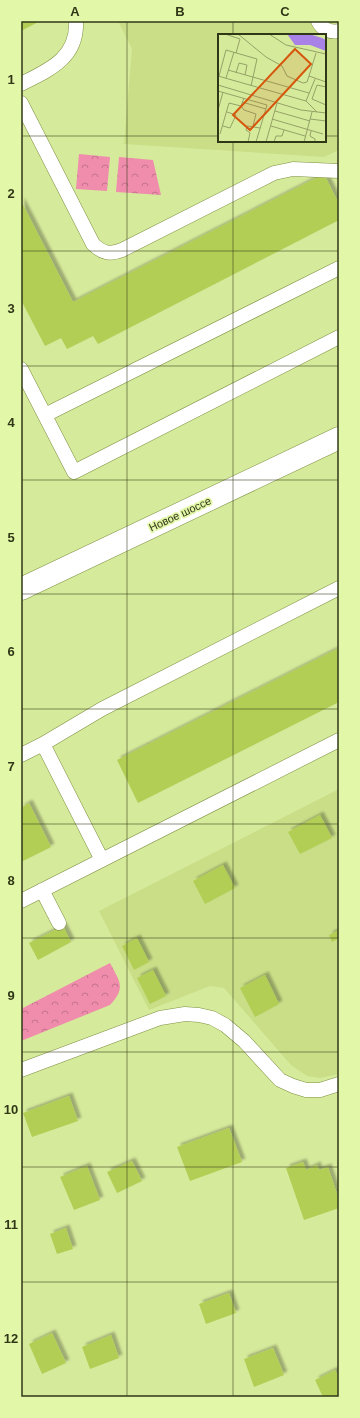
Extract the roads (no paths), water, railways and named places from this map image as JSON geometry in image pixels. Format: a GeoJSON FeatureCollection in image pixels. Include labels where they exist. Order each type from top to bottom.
{"type":"FeatureCollection","features":[{"type":"Feature","properties":{"kind":"street","name":"Новое шоссе"},"geometry":{"type":"LineString","coordinates":[[21,589],[339,438]]}},
{"type":"Feature","properties":{"kind":"lane"},"geometry":{"type":"LineString","coordinates":[[21,84],[52,68],[65,57],[74,41],[76,21]]}},
{"type":"Feature","properties":{"kind":"lane"},"geometry":{"type":"LineString","coordinates":[[318,21],[321,27],[329,31],[339,31]]}},
{"type":"Feature","properties":{"kind":"lane"},"geometry":{"type":"LineString","coordinates":[[21,103],[93,244],[99,250],[107,253],[114,253],[122,250],[274,173],[294,169],[339,171]]}},
{"type":"Feature","properties":{"kind":"lane"},"geometry":{"type":"LineString","coordinates":[[45,415],[339,268]]}},
{"type":"Feature","properties":{"kind":"lane"},"geometry":{"type":"LineString","coordinates":[[21,369],[74,472],[339,337]]}},
{"type":"Feature","properties":{"kind":"lane"},"geometry":{"type":"LineString","coordinates":[[21,755],[44,744],[102,709],[339,588]]}},
{"type":"Feature","properties":{"kind":"lane"},"geometry":{"type":"LineString","coordinates":[[21,902],[339,740]]}},
{"type":"Feature","properties":{"kind":"lane"},"geometry":{"type":"LineString","coordinates":[[44,744],[102,860]]}},
{"type":"Feature","properties":{"kind":"lane"},"geometry":{"type":"LineString","coordinates":[[42,890],[59,923]]}},
{"type":"Feature","properties":{"kind":"lane"},"geometry":{"type":"LineString","coordinates":[[21,1070],[160,1018],[185,1014],[200,1014],[225,1025],[244,1041],[280,1080],[306,1090],[320,1090],[339,1084]]}}]}
